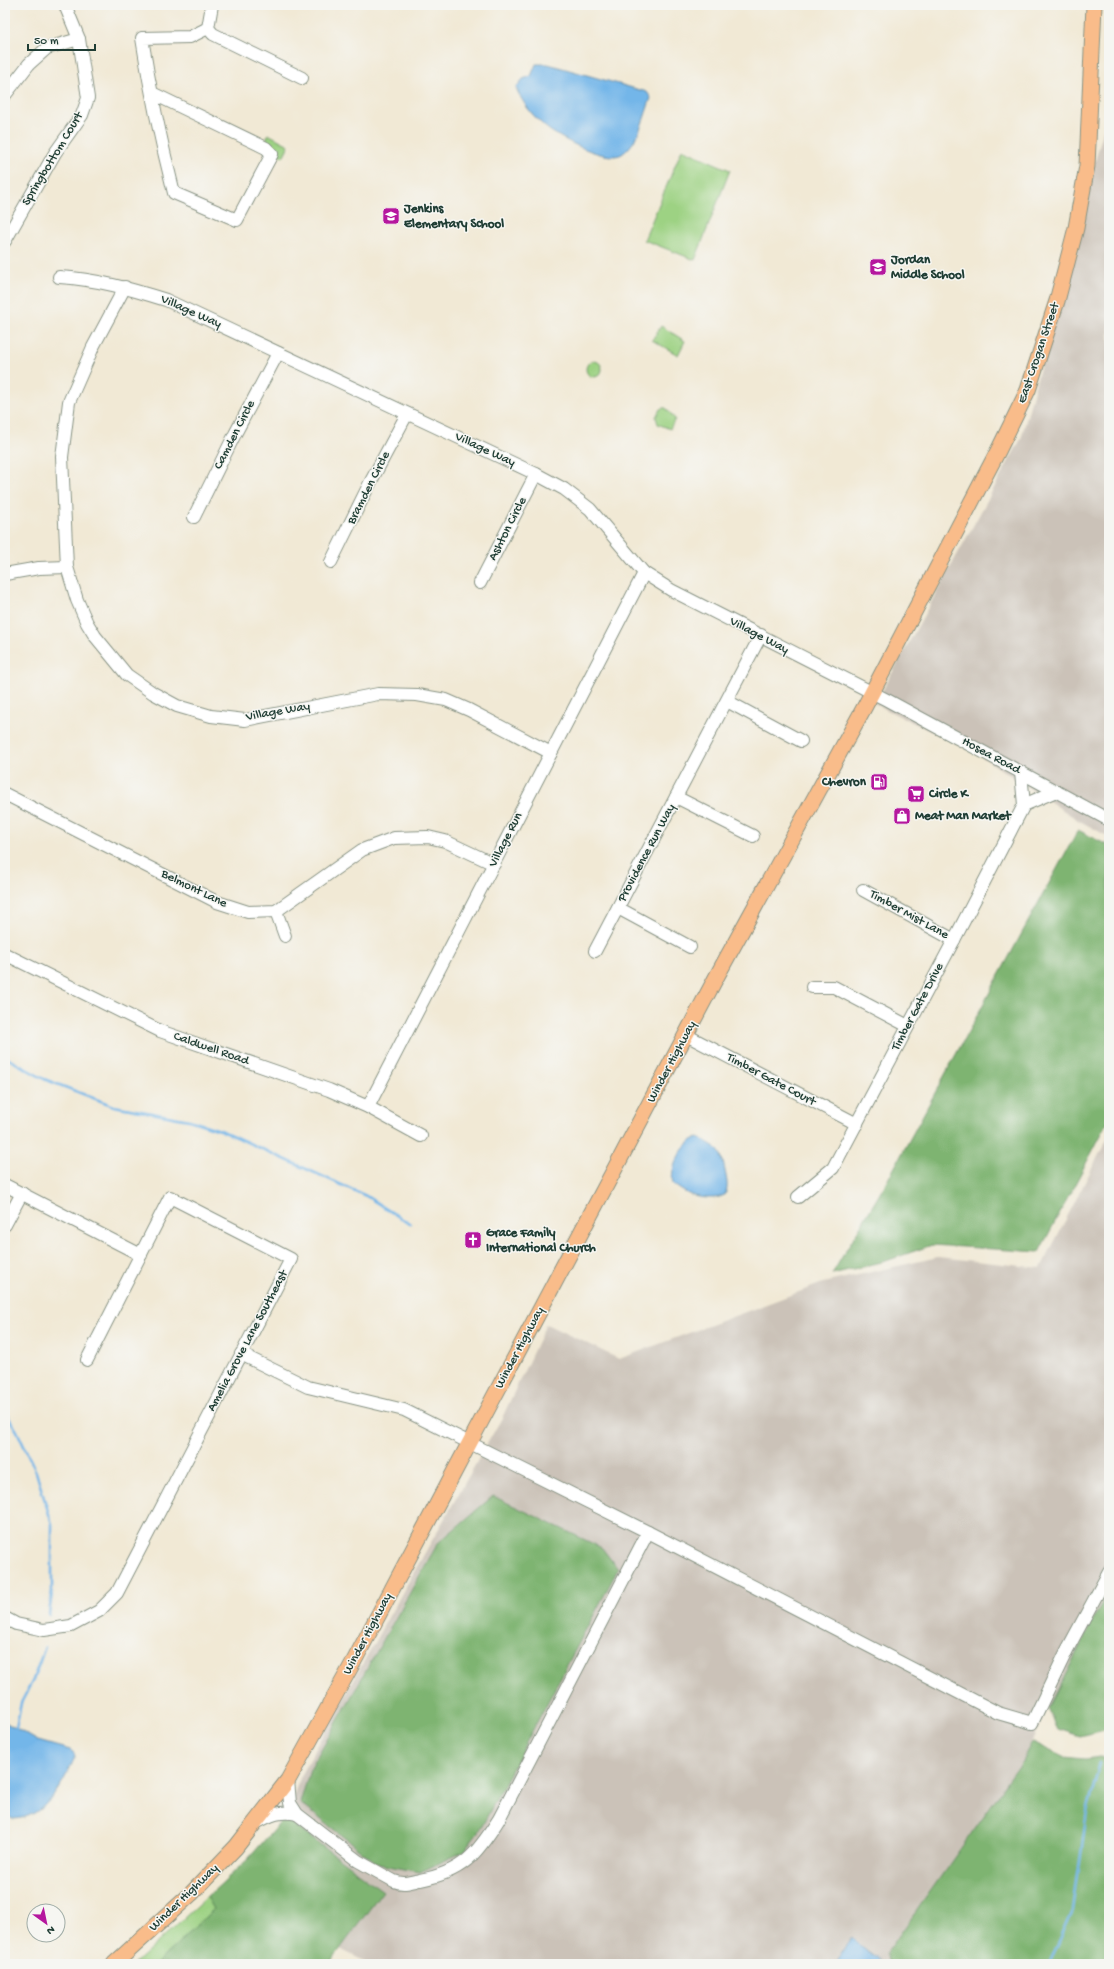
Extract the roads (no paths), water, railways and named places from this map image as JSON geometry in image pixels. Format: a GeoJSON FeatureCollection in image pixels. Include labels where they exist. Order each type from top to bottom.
{"type":"FeatureCollection","features":[{"type":"Feature","properties":{"kind":"main road","name":"East Crogan Street"},"geometry":{"type":"LineString","coordinates":[[872,693],[1028,390],[1057,301],[1076,228],[1087,166],[1094,5]]}},
{"type":"Feature","properties":{"kind":"main road","name":"Winder Highway"},"geometry":{"type":"LineString","coordinates":[[114,1964],[208,1877],[256,1824],[288,1780],[322,1721],[686,1035],[872,693]]}},
{"type":"Feature","properties":{"kind":"street","name":"Springbottom Court"},"geometry":{"type":"LineString","coordinates":[[5,241],[55,153],[82,115],[88,98],[78,39],[65,5]]}},
{"type":"Feature","properties":{"kind":"street"},"geometry":{"type":"LineString","coordinates":[[212,5],[208,28],[213,34],[302,78]]}},
{"type":"Feature","properties":{"kind":"street"},"geometry":{"type":"LineString","coordinates":[[152,94],[266,148],[272,154],[237,220],[174,192],[152,94],[142,38],[190,36],[208,28]]}},
{"type":"Feature","properties":{"kind":"street"},"geometry":{"type":"LineString","coordinates":[[5,96],[29,64],[47,48],[78,39]]}},
{"type":"Feature","properties":{"kind":"street","name":"Village Way"},"geometry":{"type":"LineString","coordinates":[[59,277],[90,280],[125,287],[166,300],[536,474],[564,489],[590,508],[644,573],[671,590],[761,635],[795,655],[872,693]]}},
{"type":"Feature","properties":{"kind":"street","name":"Village Way"},"geometry":{"type":"LineString","coordinates":[[125,287],[93,347],[69,402],[62,457],[67,567],[76,600],[87,623],[106,650],[127,675],[153,693],[176,706],[211,716],[245,720],[378,694],[417,695],[446,700],[469,710],[551,753]]}},
{"type":"Feature","properties":{"kind":"street","name":"Camden Circle"},"geometry":{"type":"LineString","coordinates":[[194,517],[235,434],[278,353]]}},
{"type":"Feature","properties":{"kind":"street","name":"Bramden Circle"},"geometry":{"type":"LineString","coordinates":[[331,562],[370,483],[407,414]]}},
{"type":"Feature","properties":{"kind":"street","name":"Ashton Circle"},"geometry":{"type":"LineString","coordinates":[[480,583],[536,474]]}},
{"type":"Feature","properties":{"kind":"street"},"geometry":{"type":"LineString","coordinates":[[5,574],[39,568],[67,567]]}},
{"type":"Feature","properties":{"kind":"street","name":"Village Run"},"geometry":{"type":"LineString","coordinates":[[368,1108],[644,573]]}},
{"type":"Feature","properties":{"kind":"street","name":"Providence Run Way"},"geometry":{"type":"LineString","coordinates":[[595,951],[761,635]]}},
{"type":"Feature","properties":{"kind":"street","name":"Hosea Road"},"geometry":{"type":"LineString","coordinates":[[872,693],[1109,820]]}},
{"type":"Feature","properties":{"kind":"street"},"geometry":{"type":"LineString","coordinates":[[727,701],[801,741]]}},
{"type":"Feature","properties":{"kind":"street"},"geometry":{"type":"LineString","coordinates":[[1021,772],[1024,805],[1056,791]]}},
{"type":"Feature","properties":{"kind":"street","name":"Belmont Lane"},"geometry":{"type":"LineString","coordinates":[[5,794],[217,902],[248,912],[276,910]]}},
{"type":"Feature","properties":{"kind":"street","name":"Providence Run Way"},"geometry":{"type":"LineString","coordinates":[[676,797],[753,836]]}},
{"type":"Feature","properties":{"kind":"street","name":"Timber Gate Drive"},"geometry":{"type":"LineString","coordinates":[[798,1196],[833,1168],[1024,805]]}},
{"type":"Feature","properties":{"kind":"street"},"geometry":{"type":"LineString","coordinates":[[285,936],[276,910],[362,850],[394,838],[428,837],[445,841],[494,864]]}},
{"type":"Feature","properties":{"kind":"street","name":"Timber Mist Lane"},"geometry":{"type":"LineString","coordinates":[[864,890],[954,940]]}},
{"type":"Feature","properties":{"kind":"street","name":"Providence Run Way"},"geometry":{"type":"LineString","coordinates":[[618,908],[690,947]]}},
{"type":"Feature","properties":{"kind":"street","name":"Caldwell Road"},"geometry":{"type":"LineString","coordinates":[[5,954],[160,1031],[329,1090],[368,1108],[421,1136]]}},
{"type":"Feature","properties":{"kind":"street"},"geometry":{"type":"LineString","coordinates":[[812,988],[834,987],[908,1026]]}},
{"type":"Feature","properties":{"kind":"street","name":"Timber Gate Court"},"geometry":{"type":"LineString","coordinates":[[686,1035],[857,1124]]}},
{"type":"Feature","properties":{"kind":"street"},"geometry":{"type":"LineString","coordinates":[[5,1185],[140,1255]]}},
{"type":"Feature","properties":{"kind":"street"},"geometry":{"type":"LineString","coordinates":[[5,1225],[22,1193]]}},
{"type":"Feature","properties":{"kind":"street","name":"Amelia Grove Lane Southeast"},"geometry":{"type":"LineString","coordinates":[[5,1618],[16,1624],[44,1630],[71,1626],[99,1611],[117,1593],[291,1259],[170,1197],[87,1360]]}},
{"type":"Feature","properties":{"kind":"street"},"geometry":{"type":"LineString","coordinates":[[242,1354],[308,1387],[404,1410],[471,1442],[648,1532],[998,1713],[1032,1723],[1067,1650],[1109,1572]]}},
{"type":"Feature","properties":{"kind":"street"},"geometry":{"type":"LineString","coordinates":[[256,1824],[274,1814],[288,1812],[297,1814],[358,1861],[400,1884],[446,1874],[472,1858],[499,1819],[648,1532]]}},
{"type":"Feature","properties":{"kind":"street"},"geometry":{"type":"LineString","coordinates":[[288,1780],[288,1795],[297,1814]]}},
{"type":"Feature","properties":{"kind":"water"},"geometry":{"type":"Polygon","coordinates":[[[536,64],[548,64],[647,92],[651,98],[637,136],[628,149],[622,154],[615,156],[595,153],[573,144],[543,125],[526,105],[516,88],[523,79],[531,76],[536,64]]]}},
{"type":"Feature","properties":{"kind":"water"},"geometry":{"type":"Polygon","coordinates":[[[697,1137],[716,1148],[723,1161],[727,1186],[726,1192],[720,1197],[705,1198],[695,1196],[684,1192],[673,1184],[673,1170],[678,1157],[687,1145],[697,1137]]]}},
{"type":"Feature","properties":{"kind":"water"},"geometry":{"type":"Polygon","coordinates":[[[5,1722],[38,1741],[70,1750],[74,1753],[75,1757],[65,1778],[43,1807],[24,1817],[12,1819],[5,1813],[5,1722]]]}},
{"type":"Feature","properties":{"kind":"water"},"geometry":{"type":"Polygon","coordinates":[[[851,1938],[877,1958],[880,1964],[836,1964],[851,1938]]]}},
{"type":"Feature","properties":{"kind":"waterway"},"geometry":{"type":"LineString","coordinates":[[5,1057],[44,1079],[114,1106],[189,1120],[220,1130],[366,1196],[410,1224]]}},
{"type":"Feature","properties":{"kind":"waterway"},"geometry":{"type":"LineString","coordinates":[[5,1412],[17,1431],[36,1472],[52,1524],[52,1592],[49,1615]]}},
{"type":"Feature","properties":{"kind":"waterway"},"geometry":{"type":"LineString","coordinates":[[16,1728],[21,1703],[33,1680],[45,1647]]}},
{"type":"Feature","properties":{"kind":"waterway"},"geometry":{"type":"LineString","coordinates":[[1049,1964],[1073,1910],[1087,1811],[1100,1763]]}},
{"type":"Feature","properties":{"kind":"place","name":"Jenkins Elementary School"},"geometry":{"type":"Point","coordinates":[391,216]}},
{"type":"Feature","properties":{"kind":"place","name":"Jordan Middle School"},"geometry":{"type":"Point","coordinates":[878,267]}},
{"type":"Feature","properties":{"kind":"place","name":"Chevron"},"geometry":{"type":"Point","coordinates":[879,782]}},
{"type":"Feature","properties":{"kind":"place","name":"Circle K"},"geometry":{"type":"Point","coordinates":[916,794]}},
{"type":"Feature","properties":{"kind":"place","name":"Meat Man Market"},"geometry":{"type":"Point","coordinates":[902,816]}},
{"type":"Feature","properties":{"kind":"place","name":"Grace Family International Church"},"geometry":{"type":"Point","coordinates":[473,1240]}}]}
